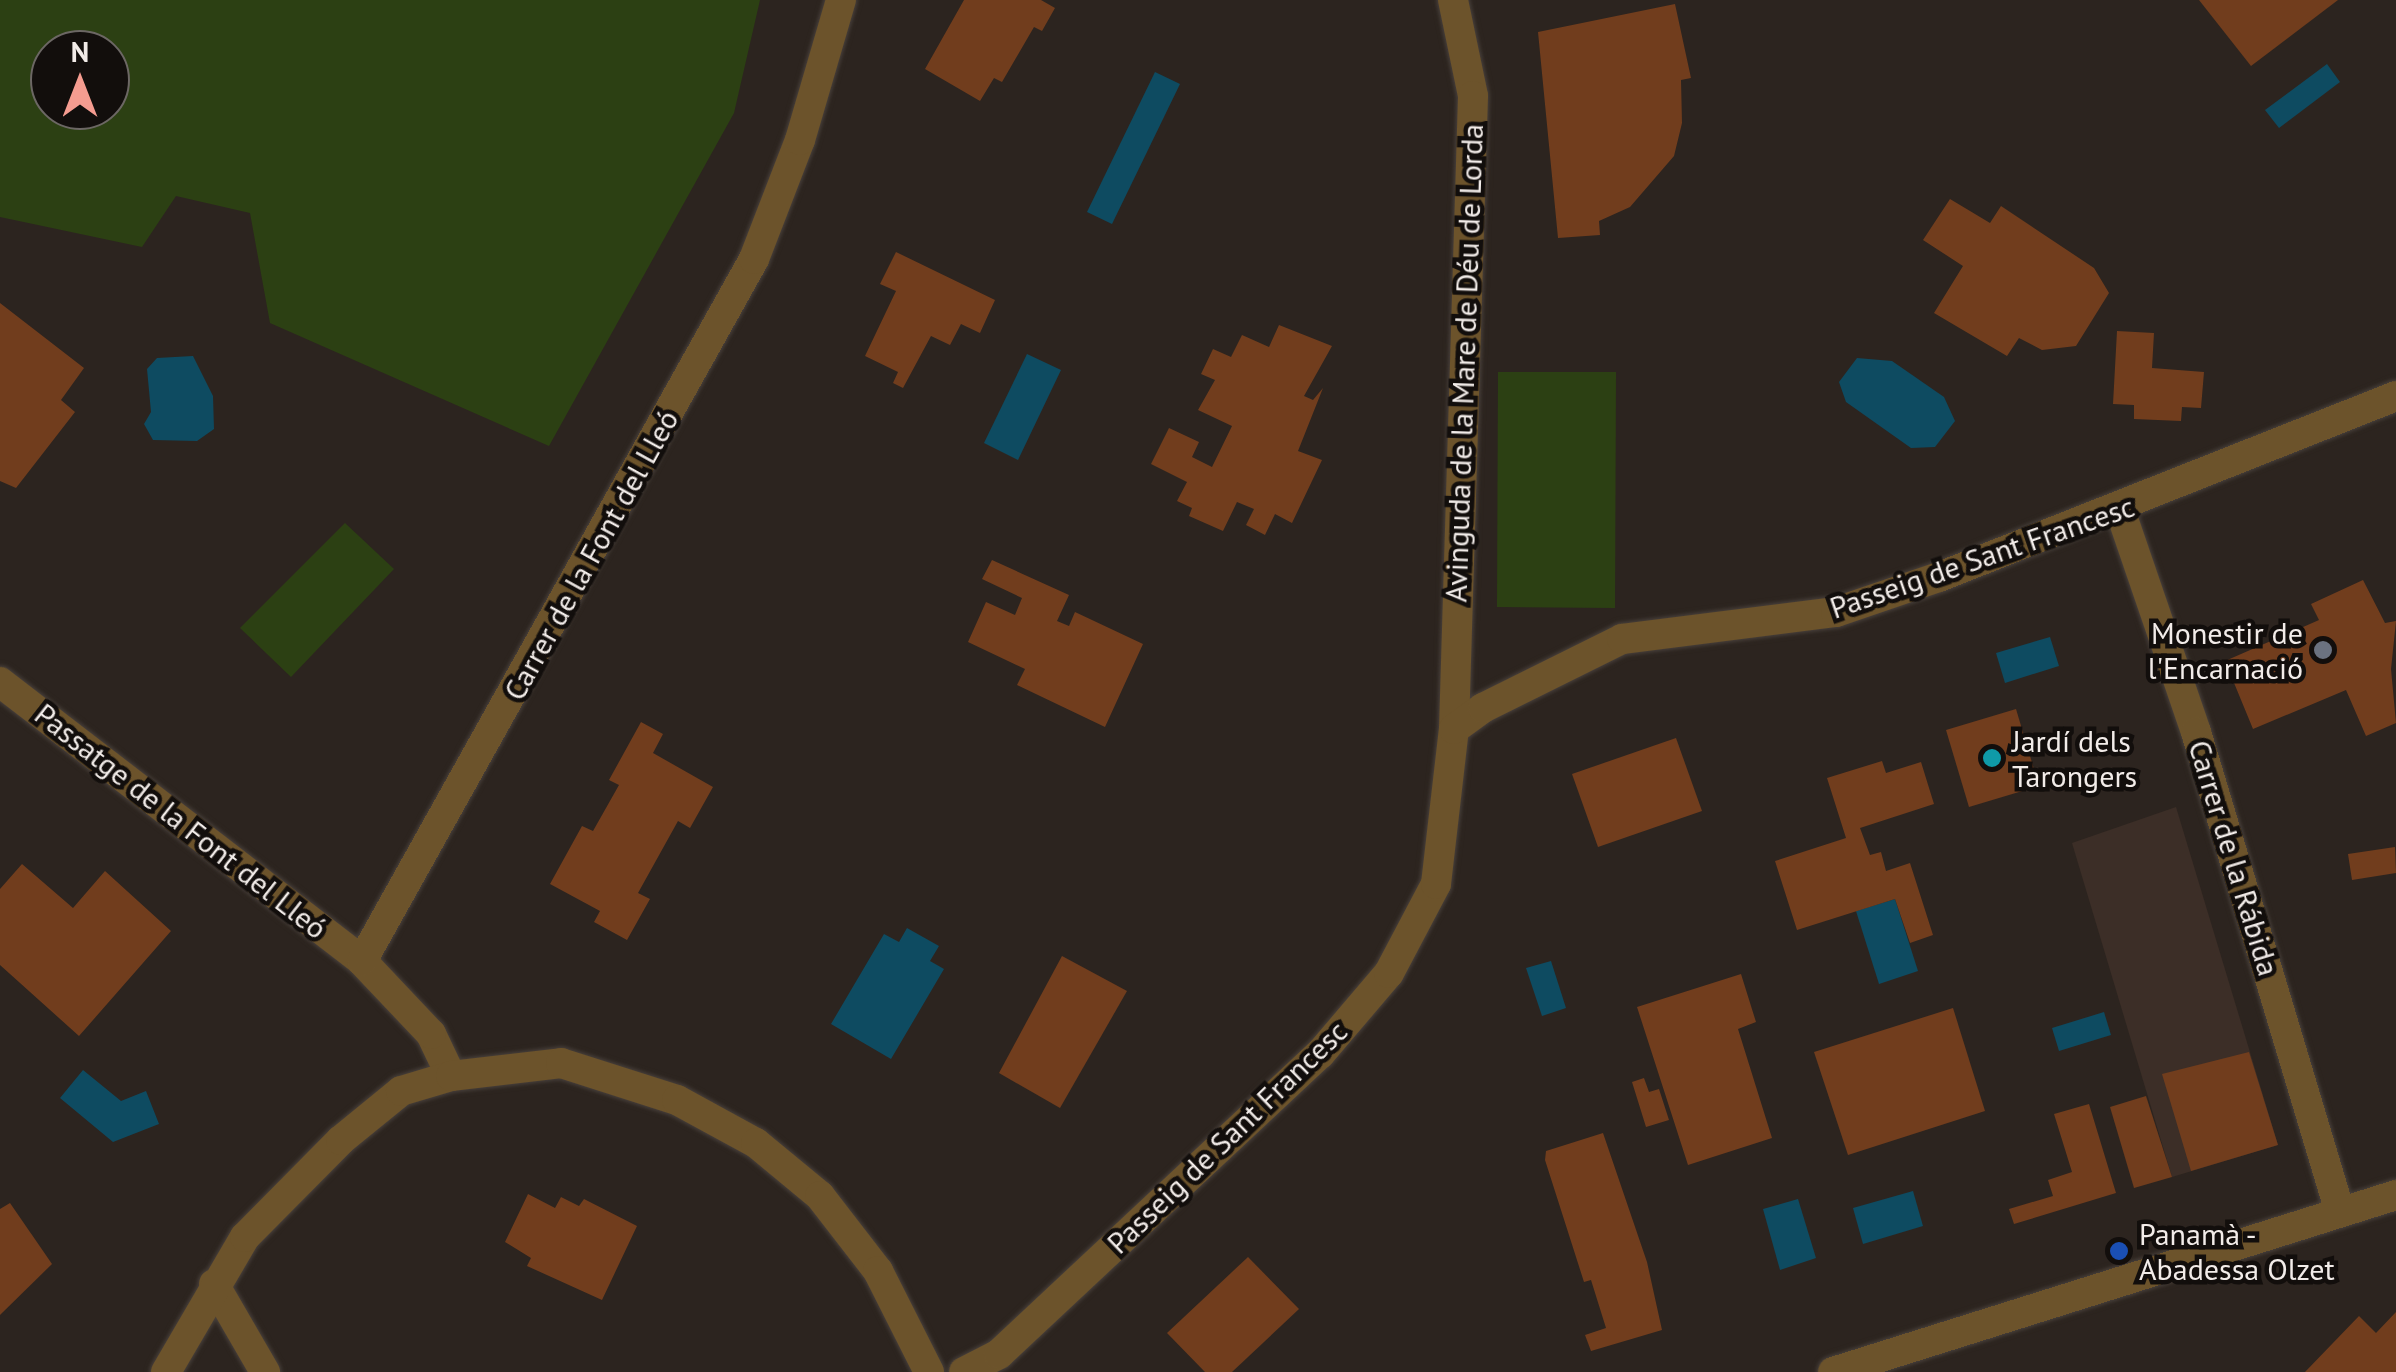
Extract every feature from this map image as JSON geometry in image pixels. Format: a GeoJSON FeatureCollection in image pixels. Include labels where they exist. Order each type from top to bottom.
{"type":"FeatureCollection","features":[{"type":"Feature","properties":{"kind":"street","name":"Carrer de la Font del Lleó"},"geometry":{"type":"LineString","coordinates":[[362,961],[754,258],[800,140],[841,0]]}},
{"type":"Feature","properties":{"kind":"street","name":"Avinguda de la Mare de Déu de Lorda"},"geometry":{"type":"LineString","coordinates":[[1453,0],[1473,96],[1454,729]]}},
{"type":"Feature","properties":{"kind":"street","name":"Passeig de Sant Francesc"},"geometry":{"type":"LineString","coordinates":[[964,1372],[999,1354],[1320,1054],[1389,973],[1436,884],[1454,729],[1622,639],[1836,612],[2120,510],[2396,396]]}},
{"type":"Feature","properties":{"kind":"street","name":"Carrer de la Rábida"},"geometry":{"type":"LineString","coordinates":[[2120,510],[2196,732],[2339,1209]]}},
{"type":"Feature","properties":{"kind":"street","name":"Passatge de la Font del Lleó"},"geometry":{"type":"LineString","coordinates":[[0,682],[362,961]]}},
{"type":"Feature","properties":{"kind":"street"},"geometry":{"type":"LineString","coordinates":[[362,961],[431,1034],[450,1076]]}},
{"type":"Feature","properties":{"kind":"street"},"geometry":{"type":"LineString","coordinates":[[166,1372],[214,1284],[246,1238],[340,1140],[401,1091],[450,1076],[560,1064],[626,1080],[756,1143],[820,1196],[854,1237],[929,1372]]}},
{"type":"Feature","properties":{"kind":"street"},"geometry":{"type":"LineString","coordinates":[[1833,1372],[2339,1209],[2394,1198]]}},
{"type":"Feature","properties":{"kind":"street"},"geometry":{"type":"LineString","coordinates":[[214,1284],[265,1372]]}},
{"type":"Feature","properties":{"kind":"shaded area"},"geometry":{"type":"Polygon","coordinates":[[[2176,807],[2278,1145],[2172,1177],[2072,843],[2176,807]]]}},
{"type":"Feature","properties":{"kind":"green space"},"geometry":{"type":"Polygon","coordinates":[[[0,0],[760,0],[734,113],[549,446],[270,323],[250,213],[176,196],[142,247],[0,217],[0,0]]]}},
{"type":"Feature","properties":{"kind":"green space"},"geometry":{"type":"Polygon","coordinates":[[[1498,372],[1616,372],[1615,608],[1497,607],[1498,372]]]}},
{"type":"Feature","properties":{"kind":"green space"},"geometry":{"type":"Polygon","coordinates":[[[345,523],[394,569],[291,677],[240,628],[345,523]]]}},
{"type":"Feature","properties":{"kind":"water"},"geometry":{"type":"Polygon","coordinates":[[[2327,64],[2340,82],[2279,128],[2265,110],[2327,64]]]}},
{"type":"Feature","properties":{"kind":"water"},"geometry":{"type":"Polygon","coordinates":[[[1155,72],[1180,84],[1112,224],[1087,212],[1155,72]]]}},
{"type":"Feature","properties":{"kind":"water"},"geometry":{"type":"Polygon","coordinates":[[[1027,354],[1061,370],[1018,460],[984,443],[1027,354]]]}},
{"type":"Feature","properties":{"kind":"water"},"geometry":{"type":"Polygon","coordinates":[[[193,356],[213,396],[214,429],[197,441],[153,440],[144,424],[151,412],[147,369],[157,358],[193,356]]]}},
{"type":"Feature","properties":{"kind":"water"},"geometry":{"type":"Polygon","coordinates":[[[1857,358],[1892,361],[1944,397],[1955,421],[1935,447],[1911,448],[1846,402],[1839,382],[1857,358]]]}},
{"type":"Feature","properties":{"kind":"water"},"geometry":{"type":"Polygon","coordinates":[[[2050,637],[2059,666],[2005,683],[1996,653],[2050,637]]]}},
{"type":"Feature","properties":{"kind":"water"},"geometry":{"type":"Polygon","coordinates":[[[1895,899],[1918,971],[1879,984],[1856,911],[1895,899]]]}},
{"type":"Feature","properties":{"kind":"water"},"geometry":{"type":"Polygon","coordinates":[[[907,928],[939,946],[930,961],[944,969],[891,1059],[831,1024],[884,934],[899,942],[907,928]]]}},
{"type":"Feature","properties":{"kind":"water"},"geometry":{"type":"Polygon","coordinates":[[[1551,961],[1566,1008],[1542,1016],[1526,968],[1551,961]]]}},
{"type":"Feature","properties":{"kind":"water"},"geometry":{"type":"Polygon","coordinates":[[[2104,1012],[2111,1035],[2059,1051],[2052,1028],[2104,1012]]]}},
{"type":"Feature","properties":{"kind":"water"},"geometry":{"type":"Polygon","coordinates":[[[83,1070],[121,1101],[146,1091],[159,1124],[113,1142],[60,1098],[83,1070]]]}},
{"type":"Feature","properties":{"kind":"water"},"geometry":{"type":"Polygon","coordinates":[[[1913,1191],[1923,1226],[1863,1244],[1853,1208],[1913,1191]]]}},
{"type":"Feature","properties":{"kind":"water"},"geometry":{"type":"Polygon","coordinates":[[[1798,1199],[1816,1258],[1780,1270],[1763,1209],[1798,1199]]]}},
{"type":"Feature","properties":{"kind":"building"},"geometry":{"type":"Polygon","coordinates":[[[964,0],[1041,0],[1055,8],[1042,31],[1034,27],[1002,82],[994,78],[980,101],[925,69],[964,0]]]}},
{"type":"Feature","properties":{"kind":"building"},"geometry":{"type":"Polygon","coordinates":[[[2199,0],[2338,0],[2251,66],[2199,0]]]}},
{"type":"Feature","properties":{"kind":"building"},"geometry":{"type":"Polygon","coordinates":[[[1675,4],[1691,78],[1681,80],[1682,123],[1674,156],[1630,207],[1599,221],[1600,235],[1558,238],[1538,32],[1675,4]]]}},
{"type":"Feature","properties":{"kind":"building"},"geometry":{"type":"Polygon","coordinates":[[[1950,199],[1990,223],[2001,206],[2094,268],[2109,293],[2076,346],[2042,350],[2019,338],[2007,356],[1934,313],[1963,266],[1923,240],[1950,199]]]}},
{"type":"Feature","properties":{"kind":"building"},"geometry":{"type":"Polygon","coordinates":[[[896,252],[995,300],[980,333],[961,324],[950,345],[931,336],[903,388],[893,383],[898,372],[865,356],[896,291],[880,284],[896,252]]]}},
{"type":"Feature","properties":{"kind":"building"},"geometry":{"type":"Polygon","coordinates":[[[0,303],[84,368],[61,400],[75,412],[16,488],[0,481],[0,303]]]}},
{"type":"Feature","properties":{"kind":"building"},"geometry":{"type":"Polygon","coordinates":[[[1279,325],[1332,346],[1304,396],[1313,400],[1323,388],[1298,451],[1322,460],[1292,523],[1275,514],[1265,535],[1246,525],[1254,509],[1237,502],[1223,531],[1189,516],[1192,508],[1177,501],[1187,482],[1151,464],[1169,428],[1199,442],[1192,457],[1212,467],[1232,426],[1198,410],[1215,380],[1201,374],[1213,349],[1231,357],[1242,335],[1269,347],[1279,325]]]}},
{"type":"Feature","properties":{"kind":"building"},"geometry":{"type":"Polygon","coordinates":[[[2117,331],[2154,333],[2152,368],[2204,372],[2201,408],[2182,407],[2181,421],[2134,419],[2134,405],[2113,404],[2117,331]]]}},
{"type":"Feature","properties":{"kind":"building"},"geometry":{"type":"Polygon","coordinates":[[[992,560],[1069,595],[1057,621],[1069,626],[1075,612],[1143,644],[1105,727],[1017,685],[1025,669],[968,642],[986,602],[1015,615],[1022,598],[982,579],[992,560]]]}},
{"type":"Feature","properties":{"kind":"building","name":"Monestir de l'Encarnació"},"geometry":{"type":"Polygon","coordinates":[[[2363,580],[2385,623],[2396,621],[2391,669],[2396,723],[2366,736],[2346,690],[2253,729],[2225,661],[2319,620],[2311,604],[2363,580]]]}},
{"type":"Feature","properties":{"kind":"building","name":"Jardí dels Tarongers"},"geometry":{"type":"Polygon","coordinates":[[[2016,709],[2039,786],[1969,807],[1946,730],[2016,709]]]}},
{"type":"Feature","properties":{"kind":"building"},"geometry":{"type":"Polygon","coordinates":[[[641,722],[663,734],[653,753],[713,787],[690,828],[678,821],[638,893],[650,899],[627,940],[594,922],[600,911],[550,884],[582,826],[593,831],[619,785],[609,780],[641,722]]]}},
{"type":"Feature","properties":{"kind":"building"},"geometry":{"type":"Polygon","coordinates":[[[1676,738],[1702,811],[1598,847],[1572,774],[1676,738]]]}},
{"type":"Feature","properties":{"kind":"building"},"geometry":{"type":"Polygon","coordinates":[[[1882,761],[1886,773],[1921,762],[1934,804],[1860,828],[1870,855],[1881,852],[1886,871],[1910,863],[1933,935],[1910,943],[1895,899],[1797,930],[1775,861],[1846,838],[1827,778],[1882,761]]]}},
{"type":"Feature","properties":{"kind":"building"},"geometry":{"type":"Polygon","coordinates":[[[2395,847],[2396,873],[2352,880],[2348,854],[2395,847]]]}},
{"type":"Feature","properties":{"kind":"building"},"geometry":{"type":"Polygon","coordinates":[[[22,864],[73,908],[105,871],[171,931],[79,1036],[0,965],[0,889],[22,864]]]}},
{"type":"Feature","properties":{"kind":"building"},"geometry":{"type":"Polygon","coordinates":[[[1062,956],[1127,991],[1060,1108],[999,1073],[1062,956]]]}},
{"type":"Feature","properties":{"kind":"building"},"geometry":{"type":"Polygon","coordinates":[[[1741,974],[1756,1022],[1738,1029],[1772,1138],[1688,1165],[1637,1007],[1741,974]]]}},
{"type":"Feature","properties":{"kind":"building"},"geometry":{"type":"Polygon","coordinates":[[[1953,1008],[1985,1111],[1848,1155],[1814,1052],[1953,1008]]]}},
{"type":"Feature","properties":{"kind":"building"},"geometry":{"type":"Polygon","coordinates":[[[2249,1052],[2278,1145],[2191,1171],[2162,1074],[2249,1052]]]}},
{"type":"Feature","properties":{"kind":"building"},"geometry":{"type":"Polygon","coordinates":[[[1644,1078],[1649,1092],[1659,1089],[1669,1120],[1646,1127],[1632,1082],[1644,1078]]]}},
{"type":"Feature","properties":{"kind":"building"},"geometry":{"type":"Polygon","coordinates":[[[2146,1096],[2172,1177],[2134,1188],[2110,1107],[2146,1096]]]}},
{"type":"Feature","properties":{"kind":"building"},"geometry":{"type":"Polygon","coordinates":[[[2089,1104],[2116,1193],[2014,1224],[2009,1209],[2053,1196],[2048,1180],[2072,1172],[2054,1114],[2089,1104]]]}},
{"type":"Feature","properties":{"kind":"building"},"geometry":{"type":"Polygon","coordinates":[[[1603,1133],[1647,1262],[1662,1330],[1591,1351],[1585,1335],[1606,1328],[1591,1280],[1584,1282],[1545,1160],[1546,1151],[1603,1133]]]}},
{"type":"Feature","properties":{"kind":"building"},"geometry":{"type":"Polygon","coordinates":[[[528,1194],[555,1208],[561,1197],[579,1206],[584,1199],[637,1226],[602,1300],[527,1266],[531,1258],[505,1242],[528,1194]]]}},
{"type":"Feature","properties":{"kind":"building"},"geometry":{"type":"Polygon","coordinates":[[[10,1203],[52,1264],[0,1315],[0,1209],[10,1203]]]}},
{"type":"Feature","properties":{"kind":"building"},"geometry":{"type":"Polygon","coordinates":[[[1248,1257],[1299,1309],[1232,1372],[1205,1372],[1167,1333],[1248,1257]]]}},
{"type":"Feature","properties":{"kind":"building"},"geometry":{"type":"Polygon","coordinates":[[[2396,1312],[2396,1372],[2305,1372],[2359,1316],[2376,1333],[2396,1312]]]}},
{"type":"Feature","properties":{"kind":"place","name":"Monestir de l'Encarnació"},"geometry":{"type":"Point","coordinates":[2323,650]}},
{"type":"Feature","properties":{"kind":"place","name":"Jardí dels Tarongers"},"geometry":{"type":"Point","coordinates":[1992,758]}},
{"type":"Feature","properties":{"kind":"place","name":"Panamà - Abadessa Olzet"},"geometry":{"type":"Point","coordinates":[2119,1251]}}]}
